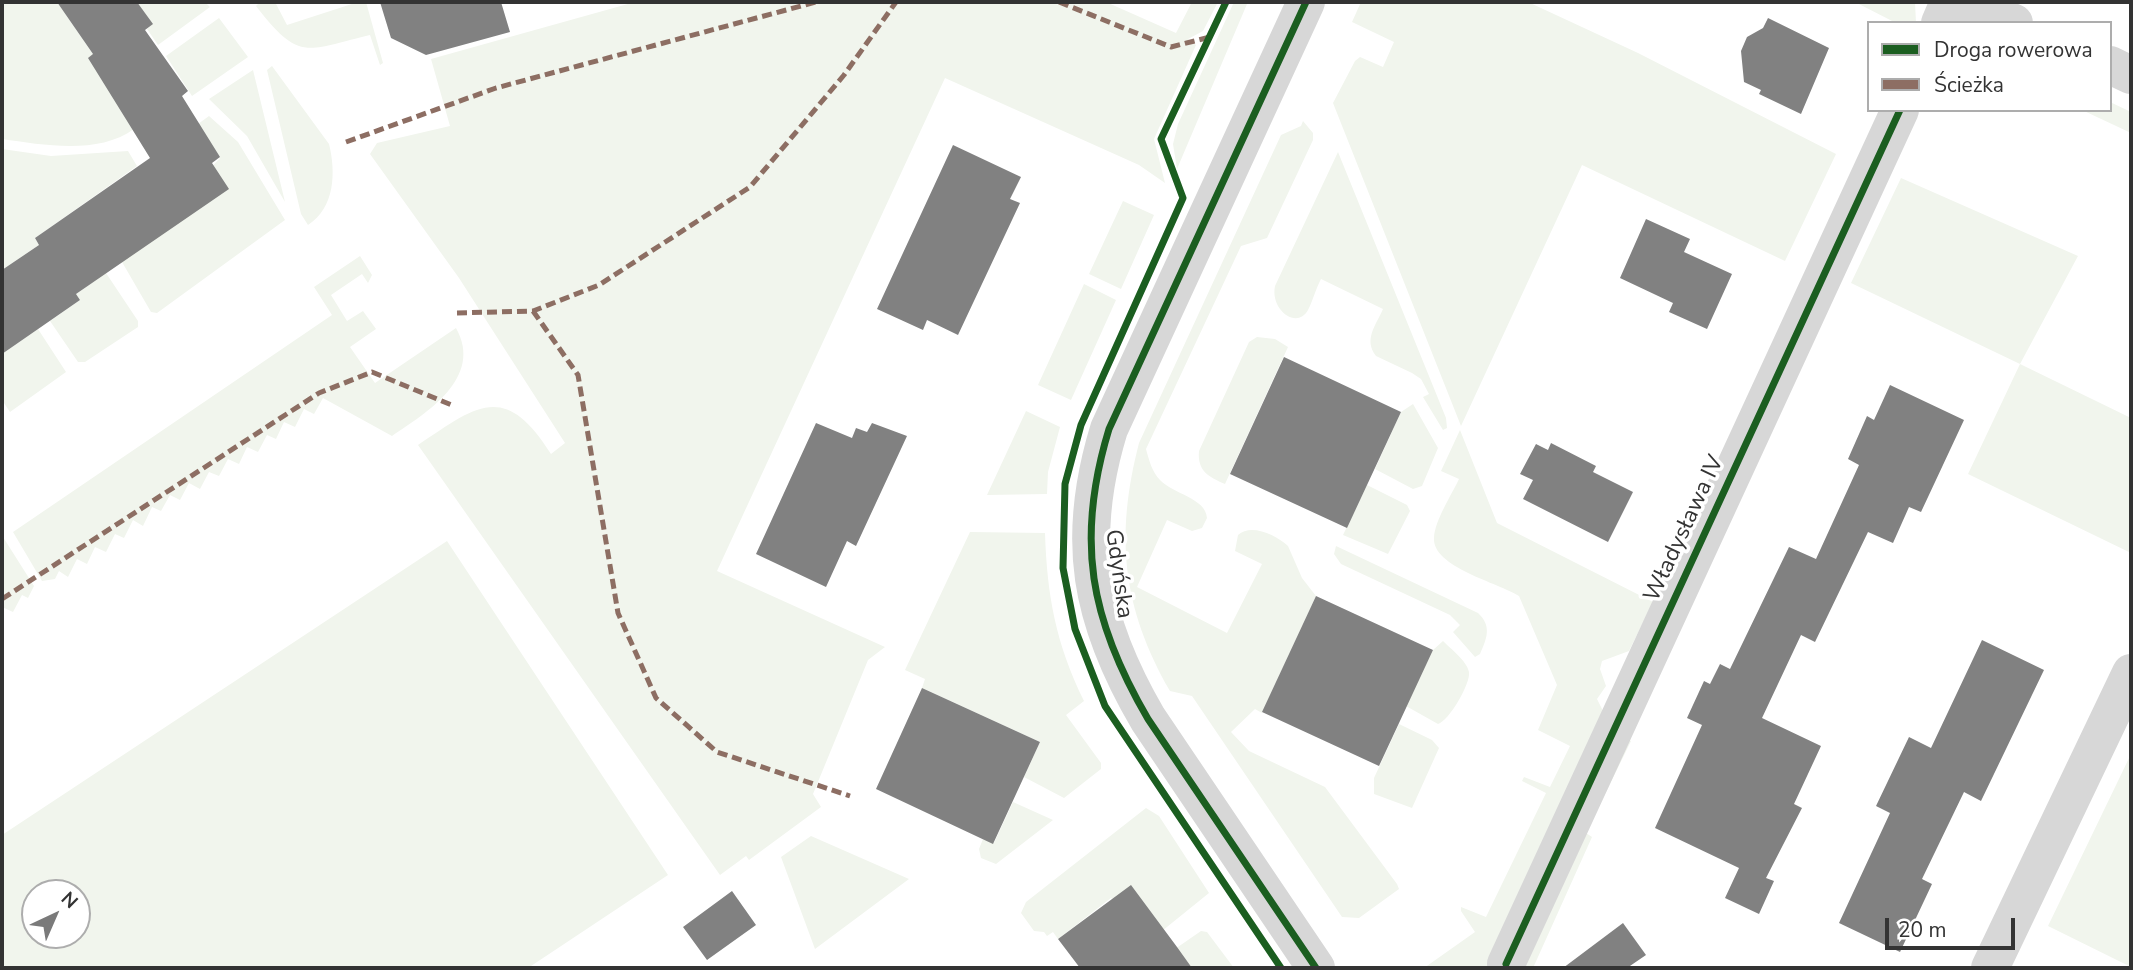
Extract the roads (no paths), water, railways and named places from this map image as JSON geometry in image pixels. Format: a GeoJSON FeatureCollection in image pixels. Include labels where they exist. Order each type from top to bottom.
{"type":"FeatureCollection","features":[{"type":"Feature","properties":{"kind":"street","name":"Gdyńska"},"geometry":{"type":"LineString","coordinates":[[1306,2],[1109,429],[1095,484],[1090,529],[1096,594],[1110,645],[1125,681],[1155,731],[1316,968]]}},
{"type":"Feature","properties":{"kind":"street"},"geometry":{"type":"LineString","coordinates":[[1941,21],[1950,2]]}},
{"type":"Feature","properties":{"kind":"street"},"geometry":{"type":"LineString","coordinates":[[1966,2],[2009,21]]}},
{"type":"Feature","properties":{"kind":"street"},"geometry":{"type":"LineString","coordinates":[[2112,66],[2131,75]]}},
{"type":"Feature","properties":{"kind":"street","name":"Władysława IV"},"geometry":{"type":"LineString","coordinates":[[1506,964],[1899,112]]}},
{"type":"Feature","properties":{"kind":"street"},"geometry":{"type":"LineString","coordinates":[[1990,968],[2131,673]]}}]}
